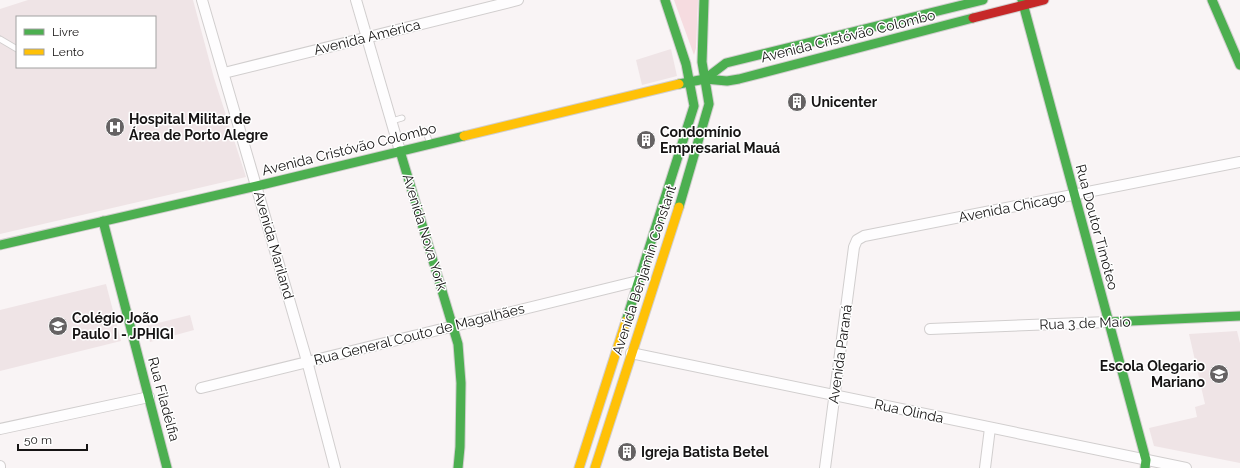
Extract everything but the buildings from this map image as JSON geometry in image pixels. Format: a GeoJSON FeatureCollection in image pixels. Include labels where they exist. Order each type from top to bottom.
{"type":"FeatureCollection","features":[{"type":"Feature","properties":{"kind":"main road","name":"Avenida Benjamin Constant"},"geometry":{"type":"LineString","coordinates":[[579,468],[694,106],[686,64],[665,0]]}},
{"type":"Feature","properties":{"kind":"main road","name":"Avenida Benjamin Constant"},"geometry":{"type":"LineString","coordinates":[[595,468],[677,214],[709,104],[702,62],[704,0]]}},
{"type":"Feature","properties":{"kind":"main road","name":"Avenida Cristóvão Colombo"},"geometry":{"type":"LineString","coordinates":[[705,79],[726,63],[983,0]]}},
{"type":"Feature","properties":{"kind":"main road","name":"Avenida Cristóvão Colombo"},"geometry":{"type":"LineString","coordinates":[[0,245],[257,186],[690,81],[705,79],[727,81],[739,79],[1022,3],[1044,0]]}},
{"type":"Feature","properties":{"kind":"main road"},"geometry":{"type":"LineString","coordinates":[[1212,0],[1240,65]]}},
{"type":"Feature","properties":{"kind":"main road","name":"Rua Doutor Timóteo"},"geometry":{"type":"LineString","coordinates":[[1022,3],[1145,464]]}},
{"type":"Feature","properties":{"kind":"main road","name":"Avenida Nova York"},"geometry":{"type":"LineString","coordinates":[[400,151],[458,344],[461,384],[460,447],[458,468]]}},
{"type":"Feature","properties":{"kind":"main road","name":"Rua Filadélfia"},"geometry":{"type":"LineString","coordinates":[[102,221],[167,468]]}},
{"type":"Feature","properties":{"kind":"main road","name":"Rua 3 de Maio"},"geometry":{"type":"LineString","coordinates":[[1108,322],[1240,316]]}},
{"type":"Feature","properties":{"kind":"street","name":"Avenida Mariland"},"geometry":{"type":"LineString","coordinates":[[202,0],[220,75],[257,186],[307,361],[335,468]]}},
{"type":"Feature","properties":{"kind":"street","name":"Avenida Nova York"},"geometry":{"type":"LineString","coordinates":[[356,0],[397,120],[400,151]]}},
{"type":"Feature","properties":{"kind":"street","name":"Avenida América"},"geometry":{"type":"LineString","coordinates":[[220,75],[518,0]]}},
{"type":"Feature","properties":{"kind":"street","name":"Avenida Chicago"},"geometry":{"type":"LineString","coordinates":[[857,240],[864,236],[1240,162]]}},
{"type":"Feature","properties":{"kind":"street","name":"Avenida Paraná"},"geometry":{"type":"LineString","coordinates":[[826,468],[834,395],[854,247],[857,240]]}},
{"type":"Feature","properties":{"kind":"street","name":"Rua General Couto de Magalhães"},"geometry":{"type":"LineString","coordinates":[[201,388],[638,281]]}},
{"type":"Feature","properties":{"kind":"street","name":"Rua 3 de Maio"},"geometry":{"type":"LineString","coordinates":[[930,329],[1108,322]]}},
{"type":"Feature","properties":{"kind":"street","name":"Rua Olinda"},"geometry":{"type":"LineString","coordinates":[[631,353],[990,428],[1145,464],[1186,468]]}},
{"type":"Feature","properties":{"kind":"street"},"geometry":{"type":"LineString","coordinates":[[0,429],[149,397]]}},
{"type":"Feature","properties":{"kind":"street"},"geometry":{"type":"LineString","coordinates":[[984,468],[990,428]]}},
{"type":"Feature","properties":{"kind":"lane"},"geometry":{"type":"LineString","coordinates":[[0,39],[16,48]]}},
{"type":"Feature","properties":{"kind":"lane"},"geometry":{"type":"LineString","coordinates":[[425,130],[430,144]]}},
{"type":"Feature","properties":{"kind":"shaded area","name":"Hospital Militar de Área de Porto Alegre"},"geometry":{"type":"Polygon","coordinates":[[[28,0],[193,0],[214,78],[246,177],[0,234],[0,9],[28,0]]]}},
{"type":"Feature","properties":{"kind":"shaded area"},"geometry":{"type":"Polygon","coordinates":[[[674,0],[698,0],[696,48],[694,55],[674,0]]]}},
{"type":"Feature","properties":{"kind":"shaded area"},"geometry":{"type":"Polygon","coordinates":[[[671,49],[677,76],[642,85],[636,60],[671,49]]]}},
{"type":"Feature","properties":{"kind":"shaded area","name":"Colégio João Paulo I - JPHIGI"},"geometry":{"type":"Polygon","coordinates":[[[106,284],[121,341],[0,371],[0,310],[106,284]]]}},
{"type":"Feature","properties":{"kind":"shaded area"},"geometry":{"type":"Polygon","coordinates":[[[190,315],[194,330],[150,342],[146,326],[190,315]]]}},
{"type":"Feature","properties":{"kind":"shaded area","name":"Escola Olegario Mariano"},"geometry":{"type":"Polygon","coordinates":[[[1237,331],[1240,343],[1240,463],[1154,446],[1149,428],[1197,417],[1195,407],[1205,404],[1189,334],[1237,331]]]}},
{"type":"Feature","properties":{"kind":"traffic: fast"},"geometry":{"type":"LineString","coordinates":[[626,321],[694,106],[686,64],[665,0]]}},
{"type":"Feature","properties":{"kind":"traffic: fast"},"geometry":{"type":"LineString","coordinates":[[679,207],[709,104],[702,62],[704,0]]}},
{"type":"Feature","properties":{"kind":"traffic: fast"},"geometry":{"type":"LineString","coordinates":[[705,79],[726,63],[983,0]]}},
{"type":"Feature","properties":{"kind":"traffic: fast"},"geometry":{"type":"LineString","coordinates":[[1022,0],[1146,460],[1145,468]]}},
{"type":"Feature","properties":{"kind":"traffic: fast"},"geometry":{"type":"LineString","coordinates":[[1212,0],[1240,65]]}},
{"type":"Feature","properties":{"kind":"traffic: fast"},"geometry":{"type":"LineString","coordinates":[[679,84],[705,79],[727,81],[739,79],[973,18]]}},
{"type":"Feature","properties":{"kind":"traffic: fast"},"geometry":{"type":"LineString","coordinates":[[0,245],[257,186],[464,136]]}},
{"type":"Feature","properties":{"kind":"traffic: fast"},"geometry":{"type":"LineString","coordinates":[[400,151],[458,344],[461,383],[460,447],[458,468]]}},
{"type":"Feature","properties":{"kind":"traffic: fast"},"geometry":{"type":"LineString","coordinates":[[103,221],[167,468]]}},
{"type":"Feature","properties":{"kind":"traffic: fast"},"geometry":{"type":"LineString","coordinates":[[1108,322],[1240,316]]}},
{"type":"Feature","properties":{"kind":"traffic: slow"},"geometry":{"type":"LineString","coordinates":[[464,136],[679,84]]}},
{"type":"Feature","properties":{"kind":"traffic: slow"},"geometry":{"type":"LineString","coordinates":[[595,468],[679,207]]}},
{"type":"Feature","properties":{"kind":"traffic: slow"},"geometry":{"type":"LineString","coordinates":[[579,468],[626,321]]}},
{"type":"Feature","properties":{"kind":"traffic: jam"},"geometry":{"type":"LineString","coordinates":[[973,18],[1044,0]]}},
{"type":"Feature","properties":{"kind":"place","name":"Unicenter"},"geometry":{"type":"Point","coordinates":[797,102]}},
{"type":"Feature","properties":{"kind":"place","name":"Hospital Militar de Área de Porto Alegre"},"geometry":{"type":"Point","coordinates":[115,127]}},
{"type":"Feature","properties":{"kind":"place","name":"Condomínio Empresarial Mauá"},"geometry":{"type":"Point","coordinates":[646,140]}},
{"type":"Feature","properties":{"kind":"place","name":"Colégio João Paulo I - JPHIGI"},"geometry":{"type":"Point","coordinates":[58,326]}},
{"type":"Feature","properties":{"kind":"place","name":"Escola Olegario Mariano"},"geometry":{"type":"Point","coordinates":[1219,374]}},
{"type":"Feature","properties":{"kind":"place","name":"Igreja Batista Betel"},"geometry":{"type":"Point","coordinates":[627,452]}}]}
